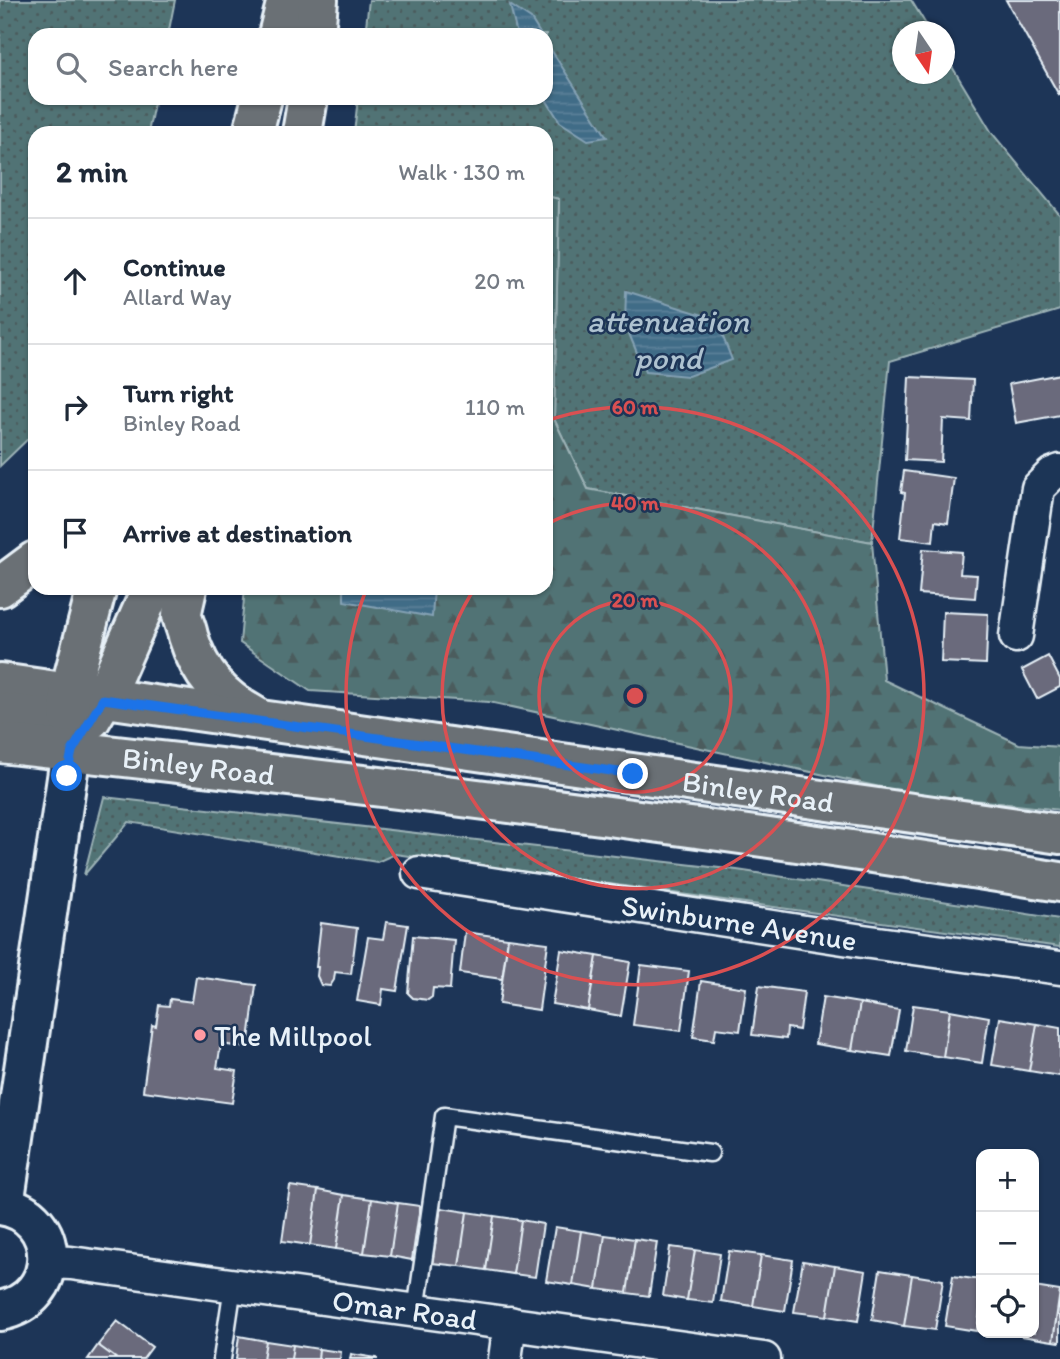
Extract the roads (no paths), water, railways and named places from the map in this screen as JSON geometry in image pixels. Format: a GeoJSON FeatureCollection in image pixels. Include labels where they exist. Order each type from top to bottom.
{"type":"FeatureCollection","features":[{"type":"Feature","properties":{"kind":"main road"},"geometry":{"type":"LineString","coordinates":[[280,28],[287,0]]}},
{"type":"Feature","properties":{"kind":"main road"},"geometry":{"type":"LineString","coordinates":[[316,28],[318,0]]}},
{"type":"Feature","properties":{"kind":"main road"},"geometry":{"type":"LineString","coordinates":[[255,126],[260,105]]}},
{"type":"Feature","properties":{"kind":"main road"},"geometry":{"type":"LineString","coordinates":[[303,126],[308,105]]}},
{"type":"Feature","properties":{"kind":"main road"},"geometry":{"type":"LineString","coordinates":[[0,587],[28,566]]}},
{"type":"Feature","properties":{"kind":"main road"},"geometry":{"type":"LineString","coordinates":[[69,763],[86,696],[96,595]]}},
{"type":"Feature","properties":{"kind":"main road"},"geometry":{"type":"LineString","coordinates":[[86,696],[148,595]]}},
{"type":"Feature","properties":{"kind":"main road"},"geometry":{"type":"LineString","coordinates":[[186,595],[182,614],[202,671],[223,695],[263,721]]}},
{"type":"Feature","properties":{"kind":"main road","name":"Binley Road"},"geometry":{"type":"LineString","coordinates":[[0,683],[1060,834]]}},
{"type":"Feature","properties":{"kind":"main road"},"geometry":{"type":"LineString","coordinates":[[0,712],[47,718],[69,763]]}},
{"type":"Feature","properties":{"kind":"main road","name":"Binley Road"},"geometry":{"type":"LineString","coordinates":[[0,743],[69,763],[428,793],[528,805],[899,856],[1060,883]]}},
{"type":"Feature","properties":{"kind":"street"},"geometry":{"type":"LineString","coordinates":[[1016,636],[1038,488],[1052,474],[1060,471]]}},
{"type":"Feature","properties":{"kind":"street"},"geometry":{"type":"LineString","coordinates":[[0,1311],[19,1305],[36,1291],[43,1280],[48,1262],[44,1237],[37,1226],[28,1216],[2,1205],[69,763]]}},
{"type":"Feature","properties":{"kind":"street","name":"Swinburne Avenue"},"geometry":{"type":"LineString","coordinates":[[419,873],[850,939],[1060,968]]}},
{"type":"Feature","properties":{"kind":"street","name":"Omar Road"},"geometry":{"type":"LineString","coordinates":[[48,1262],[764,1359]]}},
{"type":"Feature","properties":{"kind":"street"},"geometry":{"type":"LineString","coordinates":[[505,1359],[510,1324]]}},
{"type":"Feature","properties":{"kind":"lane"},"geometry":{"type":"LineString","coordinates":[[416,1311],[444,1116],[710,1153]]}},
{"type":"Feature","properties":{"kind":"lane"},"geometry":{"type":"LineString","coordinates":[[222,1359],[233,1286]]}},
{"type":"Feature","properties":{"kind":"water"},"geometry":{"type":"Polygon","coordinates":[[[510,5],[531,19],[537,28],[515,28],[510,5]]]}},
{"type":"Feature","properties":{"kind":"water"},"geometry":{"type":"Polygon","coordinates":[[[553,53],[607,137],[588,140],[560,122],[549,105],[553,105],[553,53]]]}},
{"type":"Feature","properties":{"kind":"water","name":"attenuation pond"},"geometry":{"type":"Polygon","coordinates":[[[626,291],[716,319],[732,360],[688,376],[645,372],[625,324],[626,291]]]}},
{"type":"Feature","properties":{"kind":"water"},"geometry":{"type":"Polygon","coordinates":[[[344,595],[434,595],[432,617],[344,601],[344,595]]]}},
{"type":"Feature","properties":{"kind":"place","name":"The Millpool"},"geometry":{"type":"Point","coordinates":[200,1035]}}]}
